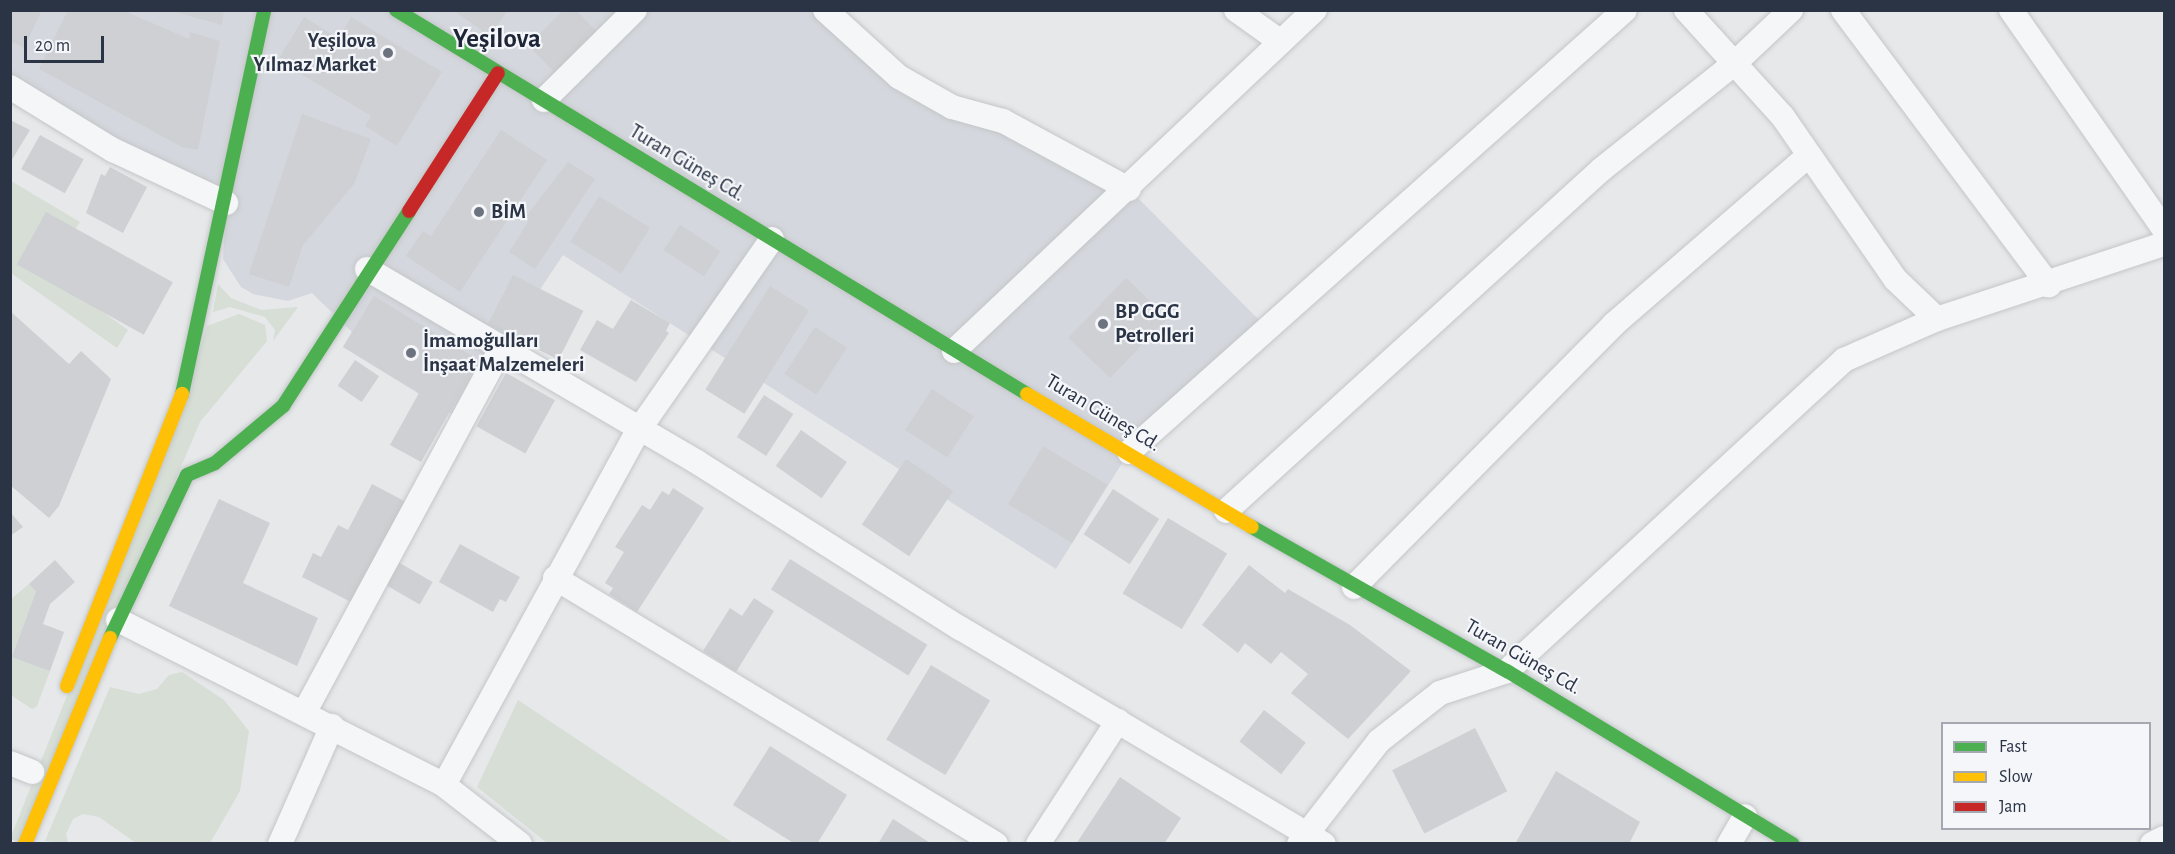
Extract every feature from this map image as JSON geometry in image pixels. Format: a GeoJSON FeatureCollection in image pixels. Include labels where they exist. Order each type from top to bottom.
{"type":"FeatureCollection","features":[{"type":"Feature","properties":{"kind":"main road"},"geometry":{"type":"LineString","coordinates":[[63,695],[184,388],[226,202],[264,10]]}},
{"type":"Feature","properties":{"kind":"main road","name":"Turan Güneş Cd."},"geometry":{"type":"LineString","coordinates":[[396,10],[954,351],[1129,452],[1354,587],[1508,671],[1793,843]]}},
{"type":"Feature","properties":{"kind":"main road"},"geometry":{"type":"LineString","coordinates":[[25,843],[118,620],[187,475],[215,463],[283,406],[367,269],[498,73]]}},
{"type":"Feature","properties":{"kind":"street"},"geometry":{"type":"LineString","coordinates":[[544,100],[635,10]]}},
{"type":"Feature","properties":{"kind":"street"},"geometry":{"type":"LineString","coordinates":[[825,10],[899,77],[952,107],[1003,121],[1129,189]]}},
{"type":"Feature","properties":{"kind":"street"},"geometry":{"type":"LineString","coordinates":[[1236,10],[1281,42]]}},
{"type":"Feature","properties":{"kind":"street"},"geometry":{"type":"LineString","coordinates":[[954,351],[1129,189],[1315,10]]}},
{"type":"Feature","properties":{"kind":"street"},"geometry":{"type":"LineString","coordinates":[[1129,452],[1625,10]]}},
{"type":"Feature","properties":{"kind":"street"},"geometry":{"type":"LineString","coordinates":[[1686,10],[1736,62],[1809,154],[1896,279],[1937,319]]}},
{"type":"Feature","properties":{"kind":"street"},"geometry":{"type":"LineString","coordinates":[[1226,511],[1602,169],[1736,62],[1791,10]]}},
{"type":"Feature","properties":{"kind":"street"},"geometry":{"type":"LineString","coordinates":[[1843,10],[2049,285]]}},
{"type":"Feature","properties":{"kind":"street"},"geometry":{"type":"LineString","coordinates":[[2011,10],[2164,229]]}},
{"type":"Feature","properties":{"kind":"street"},"geometry":{"type":"LineString","coordinates":[[10,87],[113,150],[226,202]]}},
{"type":"Feature","properties":{"kind":"street"},"geometry":{"type":"LineString","coordinates":[[1354,587],[1614,324],[1809,154]]}},
{"type":"Feature","properties":{"kind":"street"},"geometry":{"type":"LineString","coordinates":[[444,785],[555,578],[638,431],[772,239]]}},
{"type":"Feature","properties":{"kind":"street"},"geometry":{"type":"LineString","coordinates":[[367,269],[638,431],[697,462],[1310,841],[1350,772],[1413,711],[1440,693],[1508,671],[1845,360],[1937,319],[2049,285],[2164,244]]}},
{"type":"Feature","properties":{"kind":"street"},"geometry":{"type":"LineString","coordinates":[[304,713],[501,348]]}},
{"type":"Feature","properties":{"kind":"street"},"geometry":{"type":"LineString","coordinates":[[555,578],[996,843]]}},
{"type":"Feature","properties":{"kind":"street"},"geometry":{"type":"LineString","coordinates":[[118,620],[332,726],[444,785],[520,843]]}},
{"type":"Feature","properties":{"kind":"street"},"geometry":{"type":"LineString","coordinates":[[1038,843],[1118,721]]}},
{"type":"Feature","properties":{"kind":"street"},"geometry":{"type":"LineString","coordinates":[[280,843],[332,726]]}},
{"type":"Feature","properties":{"kind":"street"},"geometry":{"type":"LineString","coordinates":[[1729,843],[1745,816]]}},
{"type":"Feature","properties":{"kind":"street"},"geometry":{"type":"LineString","coordinates":[[2152,843],[2164,838]]}},
{"type":"Feature","properties":{"kind":"shaded area"},"geometry":{"type":"Polygon","coordinates":[[[10,11],[825,11],[899,77],[1129,189],[1268,329],[1129,452],[1056,569],[563,255],[501,348],[463,421],[343,347],[352,332],[312,293],[288,301],[253,294],[241,287],[223,259],[226,202],[11,87],[10,11]]]}},
{"type":"Feature","properties":{"kind":"shaded area"},"geometry":{"type":"Polygon","coordinates":[[[11,181],[80,222],[47,272],[128,330],[117,348],[11,273],[11,181]]]}},
{"type":"Feature","properties":{"kind":"shaded area"},"geometry":{"type":"Polygon","coordinates":[[[218,284],[231,298],[261,310],[298,307],[273,341],[275,330],[265,317],[230,307],[213,312],[218,284]]]}},
{"type":"Feature","properties":{"kind":"shaded area"},"geometry":{"type":"Polygon","coordinates":[[[239,314],[265,325],[267,341],[200,422],[22,843],[10,839],[181,409],[207,326],[239,314]]]}},
{"type":"Feature","properties":{"kind":"shaded area"},"geometry":{"type":"Polygon","coordinates":[[[29,584],[36,592],[50,671],[37,706],[32,709],[11,695],[10,600],[29,584]]]}},
{"type":"Feature","properties":{"kind":"shaded area"},"geometry":{"type":"Polygon","coordinates":[[[182,672],[224,700],[249,731],[240,791],[210,843],[136,843],[99,817],[83,814],[73,819],[66,834],[68,843],[45,841],[110,687],[139,694],[157,689],[169,675],[182,672]]]}},
{"type":"Feature","properties":{"kind":"shaded area"},"geometry":{"type":"Polygon","coordinates":[[[518,700],[733,843],[547,843],[477,787],[518,700]]]}},
{"type":"Feature","properties":{"kind":"building"},"geometry":{"type":"Polygon","coordinates":[[[10,10],[42,10],[24,48],[10,41],[10,10]]]}},
{"type":"Feature","properties":{"kind":"building"},"geometry":{"type":"Polygon","coordinates":[[[68,10],[122,10],[189,39],[190,32],[220,41],[198,150],[182,147],[39,69],[68,10]]]}},
{"type":"Feature","properties":{"kind":"building"},"geometry":{"type":"Polygon","coordinates":[[[168,10],[224,10],[222,25],[168,10]]]}},
{"type":"Feature","properties":{"kind":"building"},"geometry":{"type":"Polygon","coordinates":[[[453,10],[508,10],[490,36],[453,10]]]}},
{"type":"Feature","properties":{"kind":"building"},"geometry":{"type":"Polygon","coordinates":[[[558,10],[576,10],[600,35],[558,76],[528,45],[561,13],[558,10]]]}},
{"type":"Feature","properties":{"kind":"building"},"geometry":{"type":"Polygon","coordinates":[[[304,17],[339,39],[351,17],[442,72],[397,146],[365,126],[371,116],[278,60],[304,17]]]}},
{"type":"Feature","properties":{"kind":"building"},"geometry":{"type":"Polygon","coordinates":[[[302,114],[371,139],[354,184],[303,245],[289,287],[249,274],[302,114]]]}},
{"type":"Feature","properties":{"kind":"building"},"geometry":{"type":"Polygon","coordinates":[[[10,120],[30,130],[10,163],[10,120]]]}},
{"type":"Feature","properties":{"kind":"building"},"geometry":{"type":"Polygon","coordinates":[[[501,130],[547,160],[460,292],[406,256],[423,231],[431,236],[501,130]]]}},
{"type":"Feature","properties":{"kind":"building"},"geometry":{"type":"Polygon","coordinates":[[[40,135],[84,159],[65,193],[21,169],[40,135]]]}},
{"type":"Feature","properties":{"kind":"building"},"geometry":{"type":"Polygon","coordinates":[[[568,162],[595,179],[535,269],[509,252],[528,222],[524,219],[568,162]]]}},
{"type":"Feature","properties":{"kind":"building"},"geometry":{"type":"Polygon","coordinates":[[[110,167],[147,187],[123,233],[86,213],[101,174],[105,176],[110,167]]]}},
{"type":"Feature","properties":{"kind":"building"},"geometry":{"type":"Polygon","coordinates":[[[599,196],[650,228],[621,274],[570,242],[599,196]]]}},
{"type":"Feature","properties":{"kind":"building"},"geometry":{"type":"Polygon","coordinates":[[[46,212],[173,282],[144,335],[17,264],[46,212]]]}},
{"type":"Feature","properties":{"kind":"building"},"geometry":{"type":"Polygon","coordinates":[[[680,225],[720,251],[704,276],[664,250],[680,225]]]}},
{"type":"Feature","properties":{"kind":"building"},"geometry":{"type":"Polygon","coordinates":[[[513,275],[583,311],[558,360],[488,324],[513,275]]]}},
{"type":"Feature","properties":{"kind":"building"},"geometry":{"type":"Polygon","coordinates":[[[1126,278],[1168,318],[1110,378],[1068,338],[1126,278]]]}},
{"type":"Feature","properties":{"kind":"building"},"geometry":{"type":"Polygon","coordinates":[[[770,286],[809,310],[744,414],[705,389],[770,286]]]}},
{"type":"Feature","properties":{"kind":"building","name":"İmamoğulları İnşaat Malzemeleri"},"geometry":{"type":"Polygon","coordinates":[[[374,296],[479,360],[421,462],[390,445],[419,393],[343,347],[374,296]]]}},
{"type":"Feature","properties":{"kind":"building"},"geometry":{"type":"Polygon","coordinates":[[[631,300],[670,323],[666,331],[669,333],[636,382],[580,350],[597,320],[613,329],[631,300]]]}},
{"type":"Feature","properties":{"kind":"building"},"geometry":{"type":"Polygon","coordinates":[[[10,311],[69,364],[81,351],[111,379],[59,506],[49,518],[10,485],[10,311]]]}},
{"type":"Feature","properties":{"kind":"building"},"geometry":{"type":"Polygon","coordinates":[[[815,327],[847,348],[816,395],[785,374],[815,327]]]}},
{"type":"Feature","properties":{"kind":"building"},"geometry":{"type":"Polygon","coordinates":[[[355,360],[379,376],[362,402],[338,386],[355,360]]]}},
{"type":"Feature","properties":{"kind":"building"},"geometry":{"type":"Polygon","coordinates":[[[506,373],[555,400],[525,454],[476,426],[506,373]]]}},
{"type":"Feature","properties":{"kind":"building"},"geometry":{"type":"Polygon","coordinates":[[[932,389],[974,416],[947,457],[905,430],[932,389]]]}},
{"type":"Feature","properties":{"kind":"building"},"geometry":{"type":"Polygon","coordinates":[[[764,395],[793,414],[766,456],[737,437],[764,395]]]}},
{"type":"Feature","properties":{"kind":"building"},"geometry":{"type":"Polygon","coordinates":[[[801,430],[847,462],[822,498],[776,466],[801,430]]]}},
{"type":"Feature","properties":{"kind":"building"},"geometry":{"type":"Polygon","coordinates":[[[1043,446],[1107,485],[1072,543],[1008,504],[1043,446]]]}},
{"type":"Feature","properties":{"kind":"building"},"geometry":{"type":"Polygon","coordinates":[[[906,459],[953,491],[909,556],[862,524],[906,459]]]}},
{"type":"Feature","properties":{"kind":"building"},"geometry":{"type":"Polygon","coordinates":[[[372,484],[408,503],[355,604],[302,577],[313,553],[321,557],[338,525],[348,530],[372,484]]]}},
{"type":"Feature","properties":{"kind":"building"},"geometry":{"type":"Polygon","coordinates":[[[673,488],[704,508],[637,612],[609,594],[613,588],[605,583],[624,552],[615,547],[642,505],[650,510],[662,491],[669,495],[673,488]]]}},
{"type":"Feature","properties":{"kind":"building"},"geometry":{"type":"Polygon","coordinates":[[[1113,489],[1159,519],[1130,564],[1084,534],[1113,489]]]}},
{"type":"Feature","properties":{"kind":"building"},"geometry":{"type":"Polygon","coordinates":[[[219,499],[270,523],[243,583],[318,618],[297,666],[169,606],[219,499]]]}},
{"type":"Feature","properties":{"kind":"building"},"geometry":{"type":"Polygon","coordinates":[[[10,512],[23,527],[10,536],[10,512]]]}},
{"type":"Feature","properties":{"kind":"building"},"geometry":{"type":"Polygon","coordinates":[[[1168,518],[1227,554],[1182,629],[1123,593],[1168,518]]]}},
{"type":"Feature","properties":{"kind":"building"},"geometry":{"type":"Polygon","coordinates":[[[460,544],[520,577],[506,602],[500,599],[493,612],[439,582],[460,544]]]}},
{"type":"Feature","properties":{"kind":"building"},"geometry":{"type":"Polygon","coordinates":[[[790,559],[927,645],[908,675],[771,590],[790,559]]]}},
{"type":"Feature","properties":{"kind":"building"},"geometry":{"type":"Polygon","coordinates":[[[55,560],[75,582],[50,604],[43,624],[64,632],[50,671],[12,657],[36,592],[29,584],[55,560]]]}},
{"type":"Feature","properties":{"kind":"building"},"geometry":{"type":"Polygon","coordinates":[[[398,562],[433,582],[420,605],[385,585],[398,562]]]}},
{"type":"Feature","properties":{"kind":"building"},"geometry":{"type":"Polygon","coordinates":[[[1249,565],[1285,593],[1288,589],[1350,625],[1411,671],[1348,739],[1291,693],[1308,674],[1281,652],[1271,664],[1245,643],[1238,653],[1202,625],[1249,565]]]}},
{"type":"Feature","properties":{"kind":"building"},"geometry":{"type":"Polygon","coordinates":[[[754,598],[774,611],[736,672],[703,651],[730,608],[742,616],[754,598]]]}},
{"type":"Feature","properties":{"kind":"building"},"geometry":{"type":"Polygon","coordinates":[[[931,665],[990,701],[945,775],[886,740],[931,665]]]}},
{"type":"Feature","properties":{"kind":"building"},"geometry":{"type":"Polygon","coordinates":[[[1264,710],[1306,743],[1281,774],[1239,742],[1264,710]]]}},
{"type":"Feature","properties":{"kind":"building"},"geometry":{"type":"Polygon","coordinates":[[[1475,728],[1507,791],[1424,833],[1392,770],[1475,728]]]}},
{"type":"Feature","properties":{"kind":"building"},"geometry":{"type":"Polygon","coordinates":[[[770,746],[847,795],[817,844],[795,844],[733,805],[770,746]]]}},
{"type":"Feature","properties":{"kind":"building"},"geometry":{"type":"Polygon","coordinates":[[[1556,771],[1640,822],[1629,844],[1515,844],[1556,771]]]}},
{"type":"Feature","properties":{"kind":"building"},"geometry":{"type":"Polygon","coordinates":[[[1120,777],[1181,818],[1164,844],[1076,844],[1120,777]]]}},
{"type":"Feature","properties":{"kind":"building"},"geometry":{"type":"Polygon","coordinates":[[[893,819],[932,844],[878,844],[893,819]]]}},
{"type":"Feature","properties":{"kind":"traffic: fast"},"geometry":{"type":"LineString","coordinates":[[182,394],[264,10]]}},
{"type":"Feature","properties":{"kind":"traffic: fast"},"geometry":{"type":"LineString","coordinates":[[396,10],[1027,394]]}},
{"type":"Feature","properties":{"kind":"traffic: fast"},"geometry":{"type":"LineString","coordinates":[[110,638],[187,475],[215,463],[283,406],[409,211]]}},
{"type":"Feature","properties":{"kind":"traffic: fast"},"geometry":{"type":"LineString","coordinates":[[1252,527],[1507,671],[1793,844]]}},
{"type":"Feature","properties":{"kind":"traffic: slow"},"geometry":{"type":"LineString","coordinates":[[67,686],[182,394]]}},
{"type":"Feature","properties":{"kind":"traffic: slow"},"geometry":{"type":"LineString","coordinates":[[1027,394],[1252,527]]}},
{"type":"Feature","properties":{"kind":"traffic: slow"},"geometry":{"type":"LineString","coordinates":[[25,844],[110,638]]}},
{"type":"Feature","properties":{"kind":"traffic: jam"},"geometry":{"type":"LineString","coordinates":[[409,211],[498,73]]}},
{"type":"Feature","properties":{"kind":"place","name":"Yeşilova Yılmaz Market"},"geometry":{"type":"Point","coordinates":[388,53]}},
{"type":"Feature","properties":{"kind":"place","name":"BİM"},"geometry":{"type":"Point","coordinates":[479,212]}},
{"type":"Feature","properties":{"kind":"place","name":"BP GGG Petrolleri"},"geometry":{"type":"Point","coordinates":[1103,324]}},
{"type":"Feature","properties":{"kind":"place","name":"İmamoğulları İnşaat Malzemeleri"},"geometry":{"type":"Point","coordinates":[411,353]}},
{"type":"Feature","properties":{"kind":"district","name":"Yeşilova"},"geometry":{"type":"Point","coordinates":[497,39]}}]}
